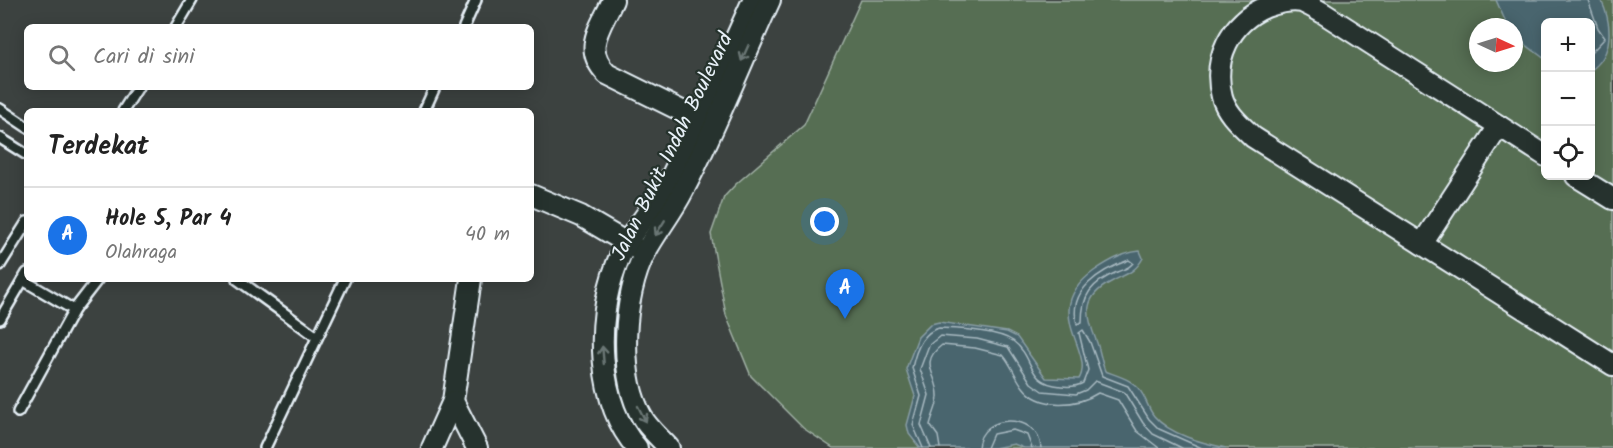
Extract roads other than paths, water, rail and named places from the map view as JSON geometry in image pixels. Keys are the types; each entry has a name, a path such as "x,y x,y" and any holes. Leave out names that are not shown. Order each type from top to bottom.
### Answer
{"street":[{"path":"613,0 596,37 593,54 597,64 607,75 706,123"},
{"path":"637,448 630,440 610,396 602,355 603,320 615,266 628,242 706,123 753,0"},
{"name":"Jalan Bukit Indah Boulevard","path":"669,448 642,418 630,385 627,363 627,321 644,255 683,192 706,123 770,0"},
{"path":"1541,153 1323,13 1301,2 1276,3 1253,12 1235,28 1223,50 1219,74 1223,99 1235,120 1253,137 1613,365"},
{"path":"1422,244 1499,126"},
{"path":"1582,180 1613,199"},
{"path":"534,196 581,216 628,242 644,255"},
{"path":"432,448 453,401 471,282"},
{"path":"453,401 477,448"}],"lane":[{"path":"178,24 192,0"},
{"path":"465,24 476,0"},
{"path":"125,108 136,90"},
{"path":"425,108 434,90"},
{"path":"0,109 24,125"},
{"path":"0,138 24,153"},
{"path":"0,265 24,227"},
{"path":"0,318 24,279"},
{"path":"32,282 74,310"},
{"path":"18,412 74,310 96,282"},
{"path":"241,282 317,337"},
{"path":"265,448 344,282"}],"water":[{"path":"1496,0 1601,0 1608,19 1607,48 1604,56 1595,67 1595,18 1541,18 1541,56 1523,43 1523,18 1504,18"},
{"path":"1140,251 1143,258 1137,267 1102,288 1091,300 1090,322 1105,371 1136,386 1154,416 1161,423 1197,441 1226,448 1024,448 1014,444 994,448 920,448 909,434 907,425 915,396 906,369 918,337 931,324 939,322 1007,332 1017,337 1046,378 1079,379 1082,368 1081,356 1069,315 1070,301 1078,286 1094,271 1122,255"}],"place":[{"name":"Hole 5, Par 4","path":"845,319"}]}
